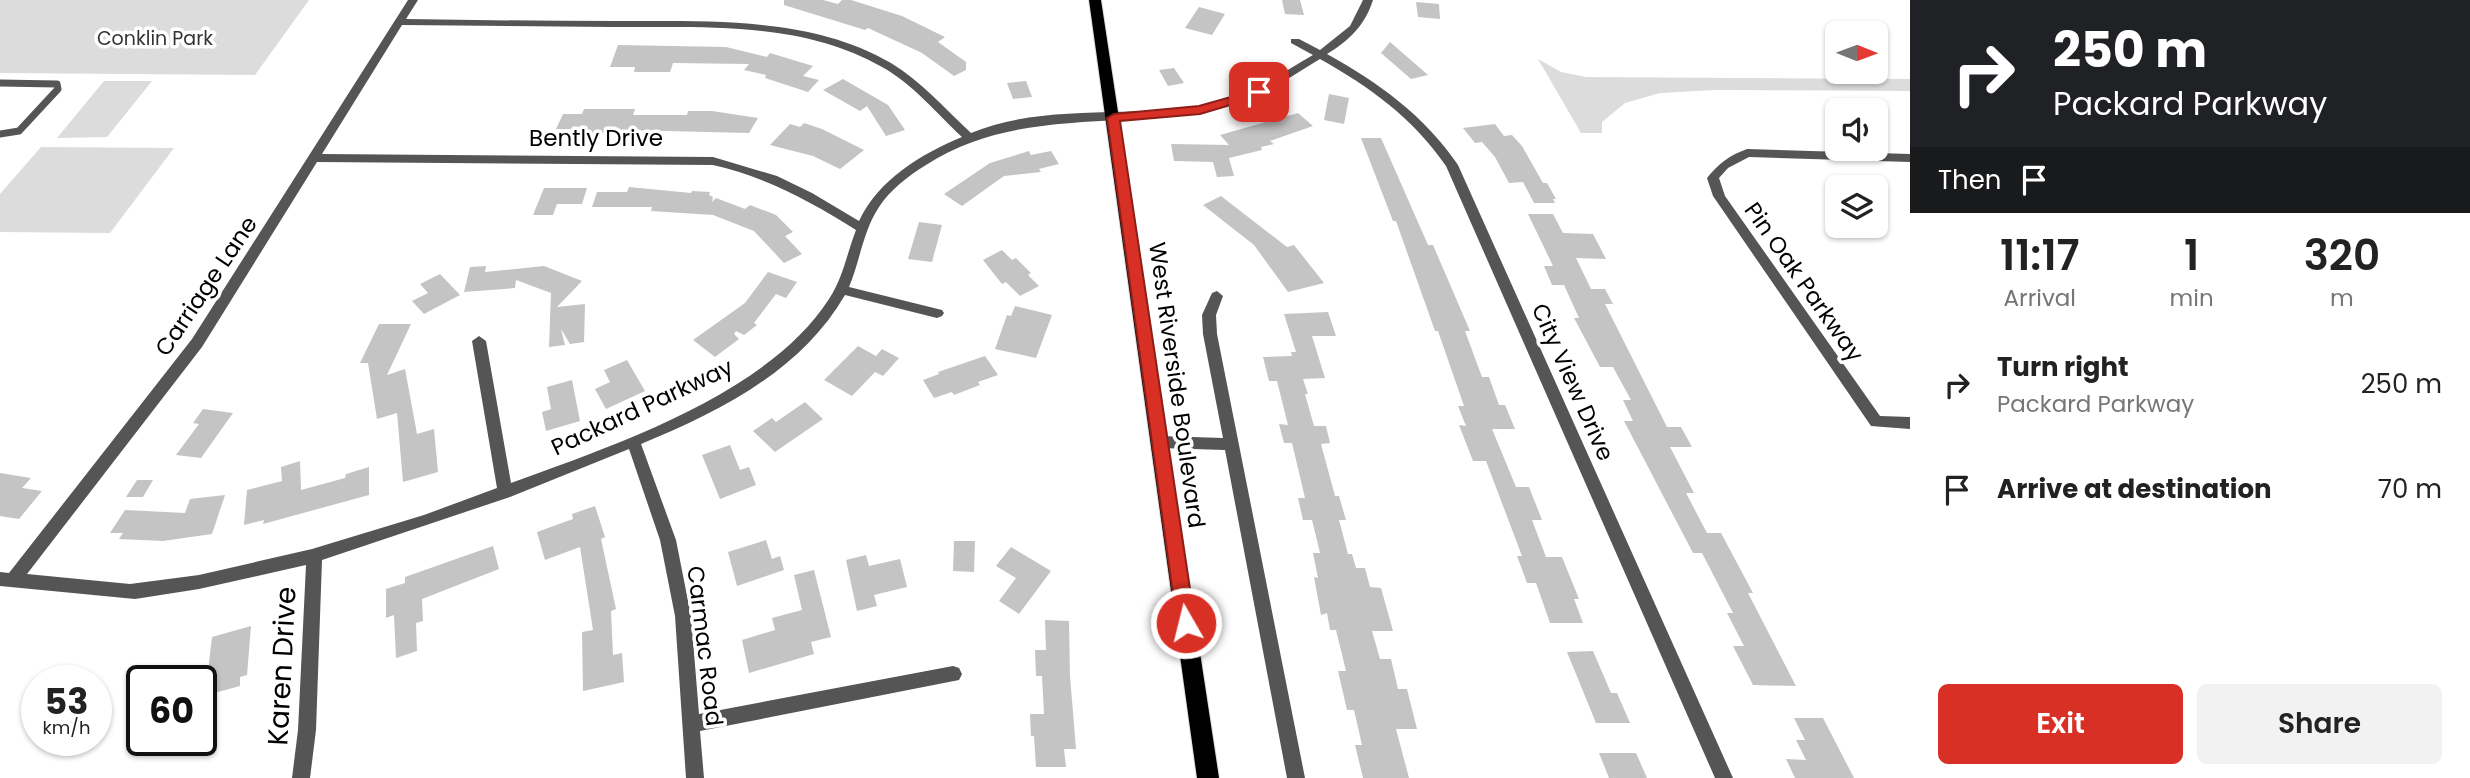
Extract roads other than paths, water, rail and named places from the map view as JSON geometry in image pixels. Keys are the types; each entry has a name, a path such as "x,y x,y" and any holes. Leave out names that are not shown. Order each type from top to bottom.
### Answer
{"main road":[{"name":"West Riverside Boulevard","path":"1095,0 1208,778"}],"street":[{"name":"Carriage Lane","path":"7,579 197,343 413,0"},
{"name":"Packard Parkway","path":"7,579 136,592 258,571 314,556 505,493 633,441 712,404 761,376 800,343 842,290 862,228 875,203 894,184 922,163 969,138 1026,124 1170,114 1231,102 1259,92 1352,32 1363,17 1368,0"},
{"path":"400,22 725,25 798,34 826,41 885,64 969,138"},
{"name":"City View Drive","path":"1295,41 1366,80 1400,105 1440,146 1452,165 1724,778"},
{"name":"Pin Oak Parkway","path":"1910,158 1747,153 1724,165 1713,178 1719,196 1876,422 1910,423"},
{"name":"Bently Drive","path":"315,158 713,162 765,173 812,196 862,228"},
{"path":"842,290 937,313"},
{"path":"1217,296 1209,315 1210,334 1296,778"},
{"path":"479,341 505,493"},
{"name":"Carmac Road","path":"633,441 668,540 683,617 695,778"},
{"path":"1160,442 1232,444"},
{"name":"Karen Drive","path":"301,778 307,730 314,556"},
{"path":"693,724 953,674"}],"lane":[{"path":"0,83 57,84 58,89 19,131 0,134"}],"park label":[{"name":"Conklin Park","path":"155,38"}]}
